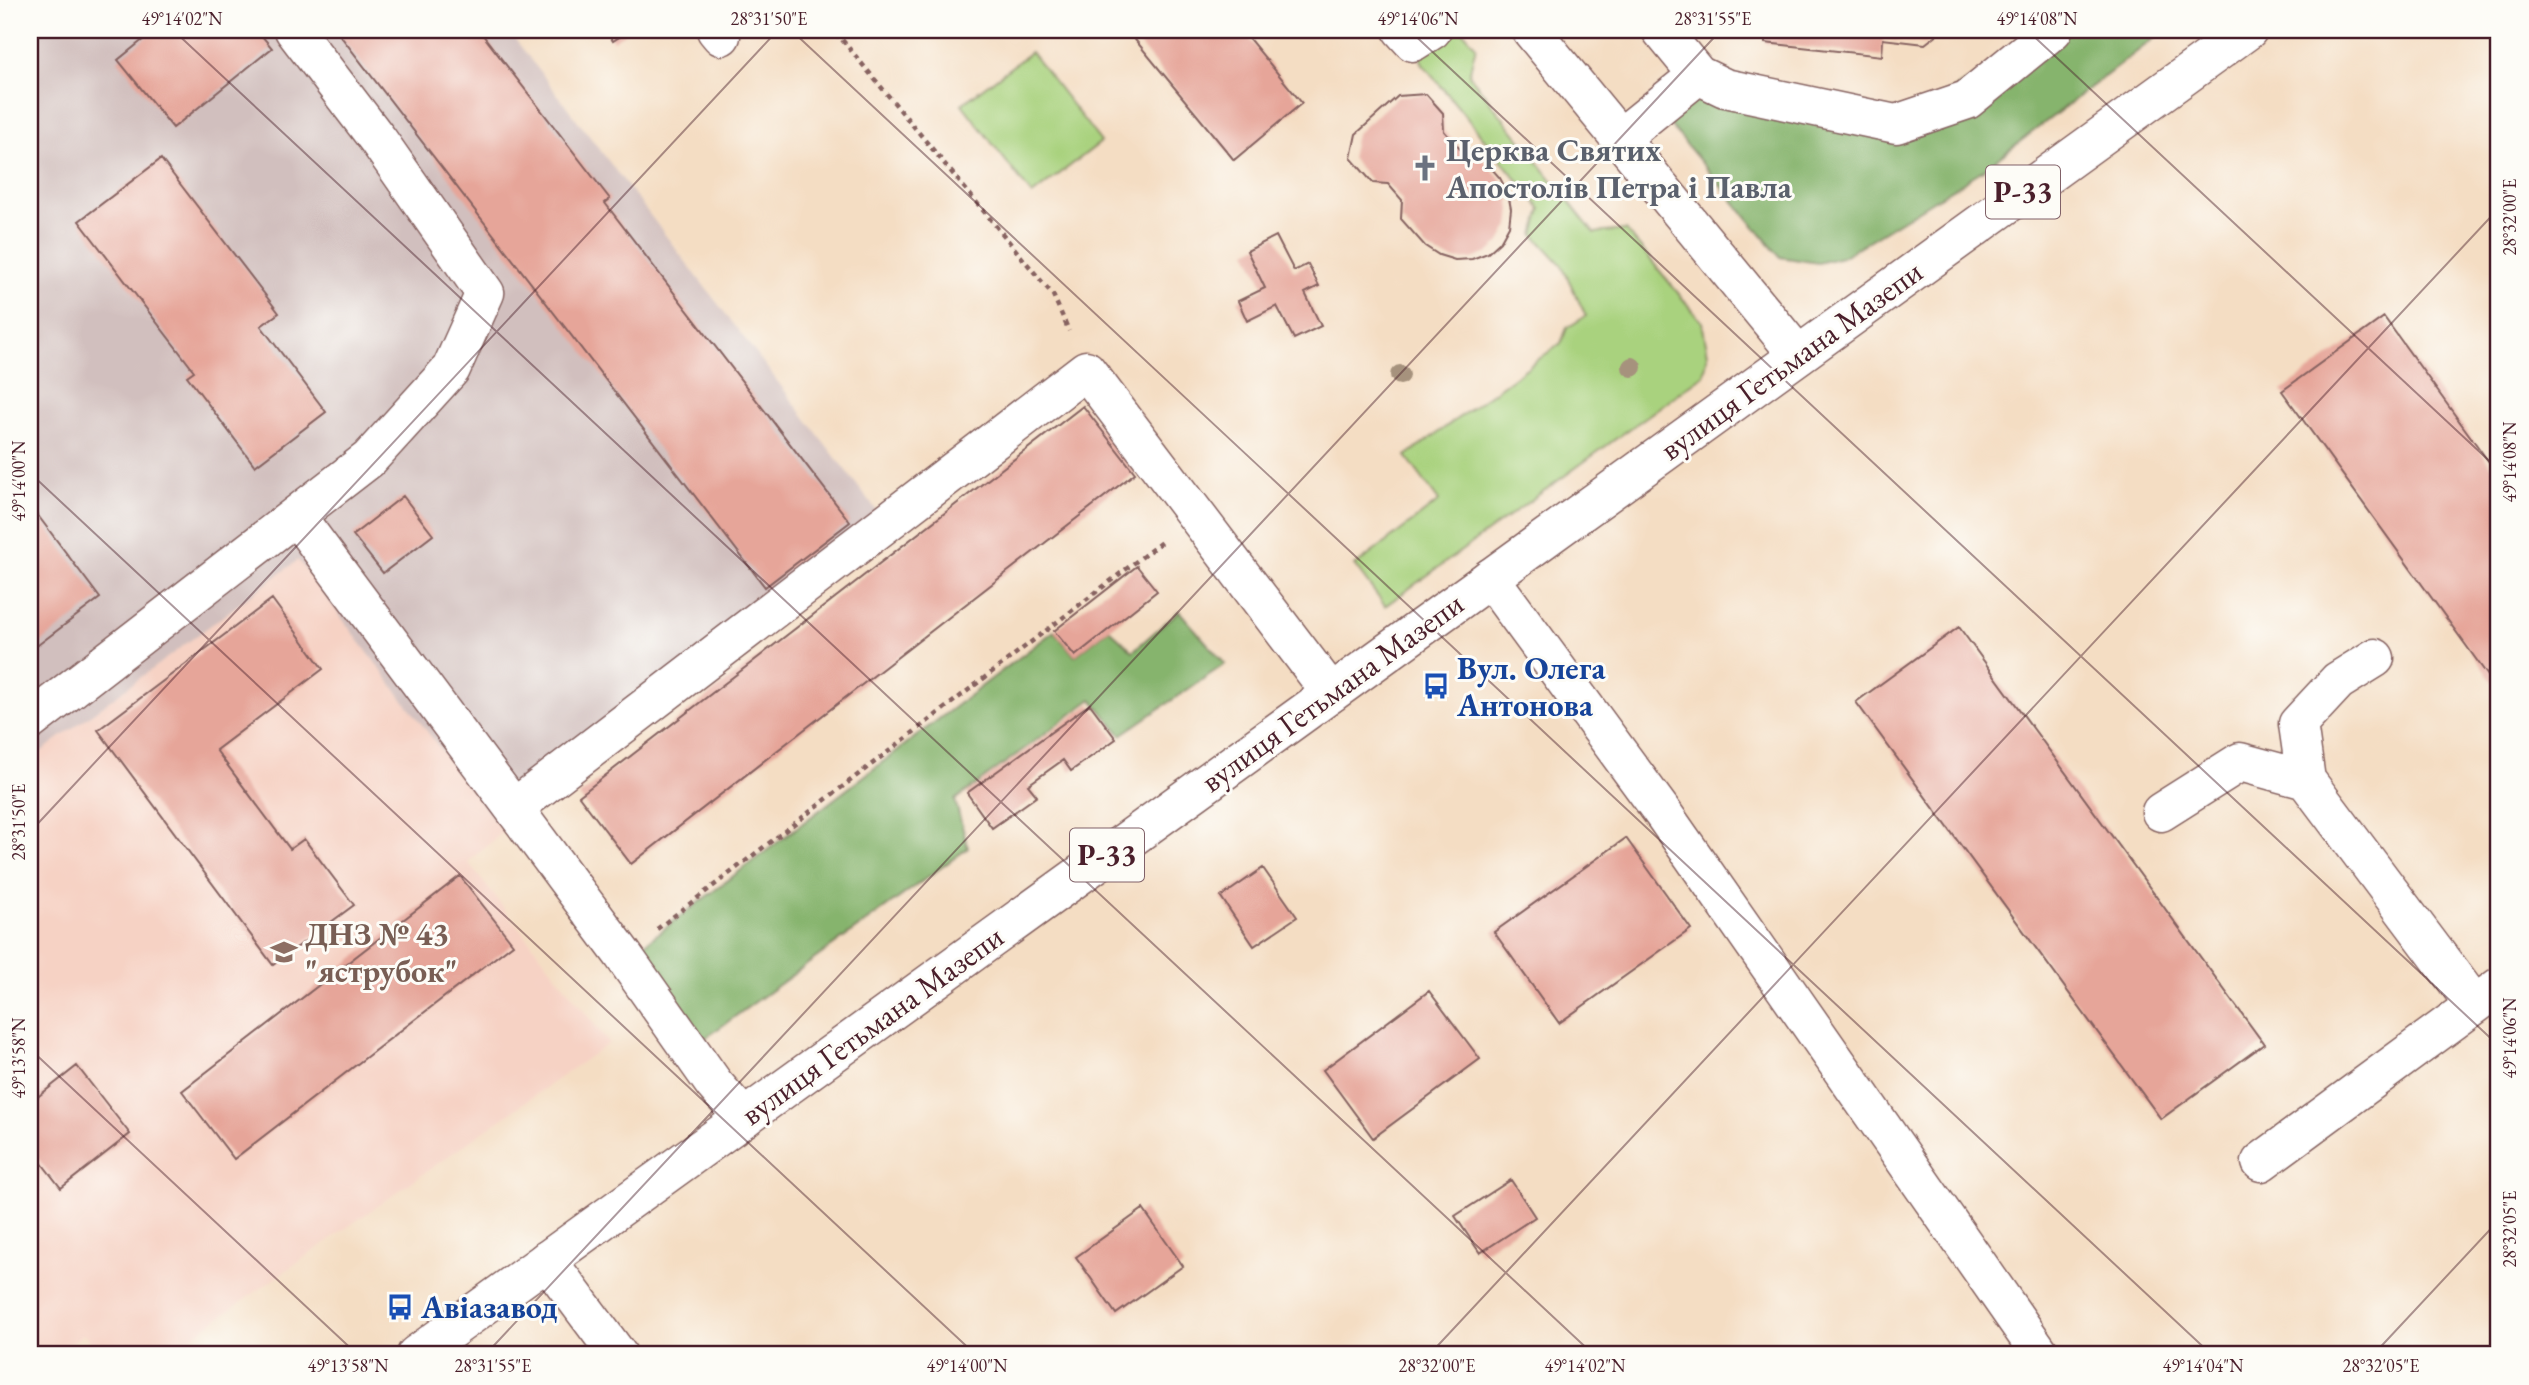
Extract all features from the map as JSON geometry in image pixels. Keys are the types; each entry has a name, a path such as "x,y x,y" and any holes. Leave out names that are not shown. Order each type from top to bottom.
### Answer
{"main road":[{"path":"30,721 369,459 451,369 485,293 378,140 295,30"},
{"path":"1402,30 1413,42 1432,30"},
{"path":"1531,30 1798,355"},
{"path":"1661,30 1698,75 1725,88 1896,124 1967,100 2053,30"},
{"name":"вулиця Гетьмана Мазепи","path":"416,1355 2248,30"},
{"path":"1620,138 1698,75"},
{"path":"514,808 1086,370 1331,693"},
{"path":"296,516 624,955 714,1084 744,1118"},
{"path":"1490,578 1661,812 2041,1355"},
{"path":"2261,1162 2487,996 2306,780 2298,724 2339,681 2375,658"},
{"path":"2161,812 2240,762 2306,780"},
{"path":"547,1260 618,1355"}],"path":[{"path":"718,33 839,33 1053,295 1086,370"},
{"path":"624,955 1196,515"}],"shaded area":[{"path":"30,30 508,30 886,523 494,820 298,560 30,760"},
{"name":"ДНЗ № 43 \"яструбок\"","path":"298,560 503,832 468,862 609,1043 166,1355 101,1355 84,1334 54,1355 30,1355 30,760"}],"green space":[{"path":"1432,30 1462,30 1476,46 1469,75 1594,233 1626,230 1702,322 1708,354 1704,375 1385,606 1355,566 1439,501 1406,456 1561,343 1567,328 1586,316 1561,264 1534,235 1541,209 1423,64 1413,42"},
{"path":"2053,30 2165,30 1983,170 1842,257 1818,263 1780,257 1666,120 1701,91 1896,124"},
{"path":"1031,52 1101,142 1032,195 962,104"},
{"path":"1179,611 1225,664 1121,735 1092,699 955,800 968,848 704,1039 630,955 1054,631 1075,656 1109,629 1133,651"}],"building":[{"path":"155,30 257,30 272,48 173,128 118,60"},
{"path":"336,30 466,30 470,35 479,30 610,199 605,203 850,522 765,587"},
{"path":"606,30 630,30 613,41"},
{"path":"1127,30 1242,30 1302,103 1234,160"},
{"path":"1765,30 1943,30 1925,44 1883,39 1882,56 1765,43"},
{"name":"Церква Святих Апостолів Петра і Павла","path":"1426,94 1443,113 1444,131 1460,149 1476,151 1500,178 1508,193 1511,209 1509,226 1500,242 1488,253 1472,259 1455,260 1439,255 1425,246 1401,219 1402,200 1388,184 1373,183 1351,158 1356,134 1398,96"},
{"path":"161,159 279,313 261,326 326,412 255,466 187,376 194,371 79,221"},
{"path":"1276,236 1294,271 1308,264 1319,286 1305,293 1321,326 1294,339 1277,306 1247,321 1238,301 1265,288 1247,251"},
{"path":"2384,317 2499,476 2499,691 2282,391"},
{"path":"1083,406 1135,473 631,864 579,796"},
{"path":"403,496 433,535 383,573 353,535"},
{"path":"30,505 100,598 30,651"},
{"path":"1137,566 1157,591 1075,656 1054,631"},
{"path":"272,599 323,669 216,750 290,849 304,839 354,905 273,965 98,730"},
{"path":"1959,627 2264,1044 2161,1119 1856,702"},
{"path":"1090,704 1116,739 1071,771 1063,760 1028,785 1037,796 992,828 967,793"},
{"path":"1626,838 1691,929 1559,1023 1494,932"},
{"path":"1263,868 1297,917 1254,946 1221,897"},
{"path":"460,876 513,944 234,1159 182,1091"},
{"path":"1429,991 1480,1059 1373,1138 1323,1070"},
{"path":"77,1066 130,1134 61,1188 30,1148 30,1103"},
{"path":"1511,1180 1535,1217 1480,1253 1455,1216"},
{"path":"1143,1209 1183,1266 1116,1314 1076,1257"}],"place":[{"name":"Церква Святих Апостолів Петра і Павла","path":"1425,168"},
{"name":"Вул. Олега Антонова","path":"1436,686"},
{"name":"ДНЗ № 43 \"яструбок\"","path":"284,952"},
{"name":"Авіазавод","path":"400,1307"}]}
